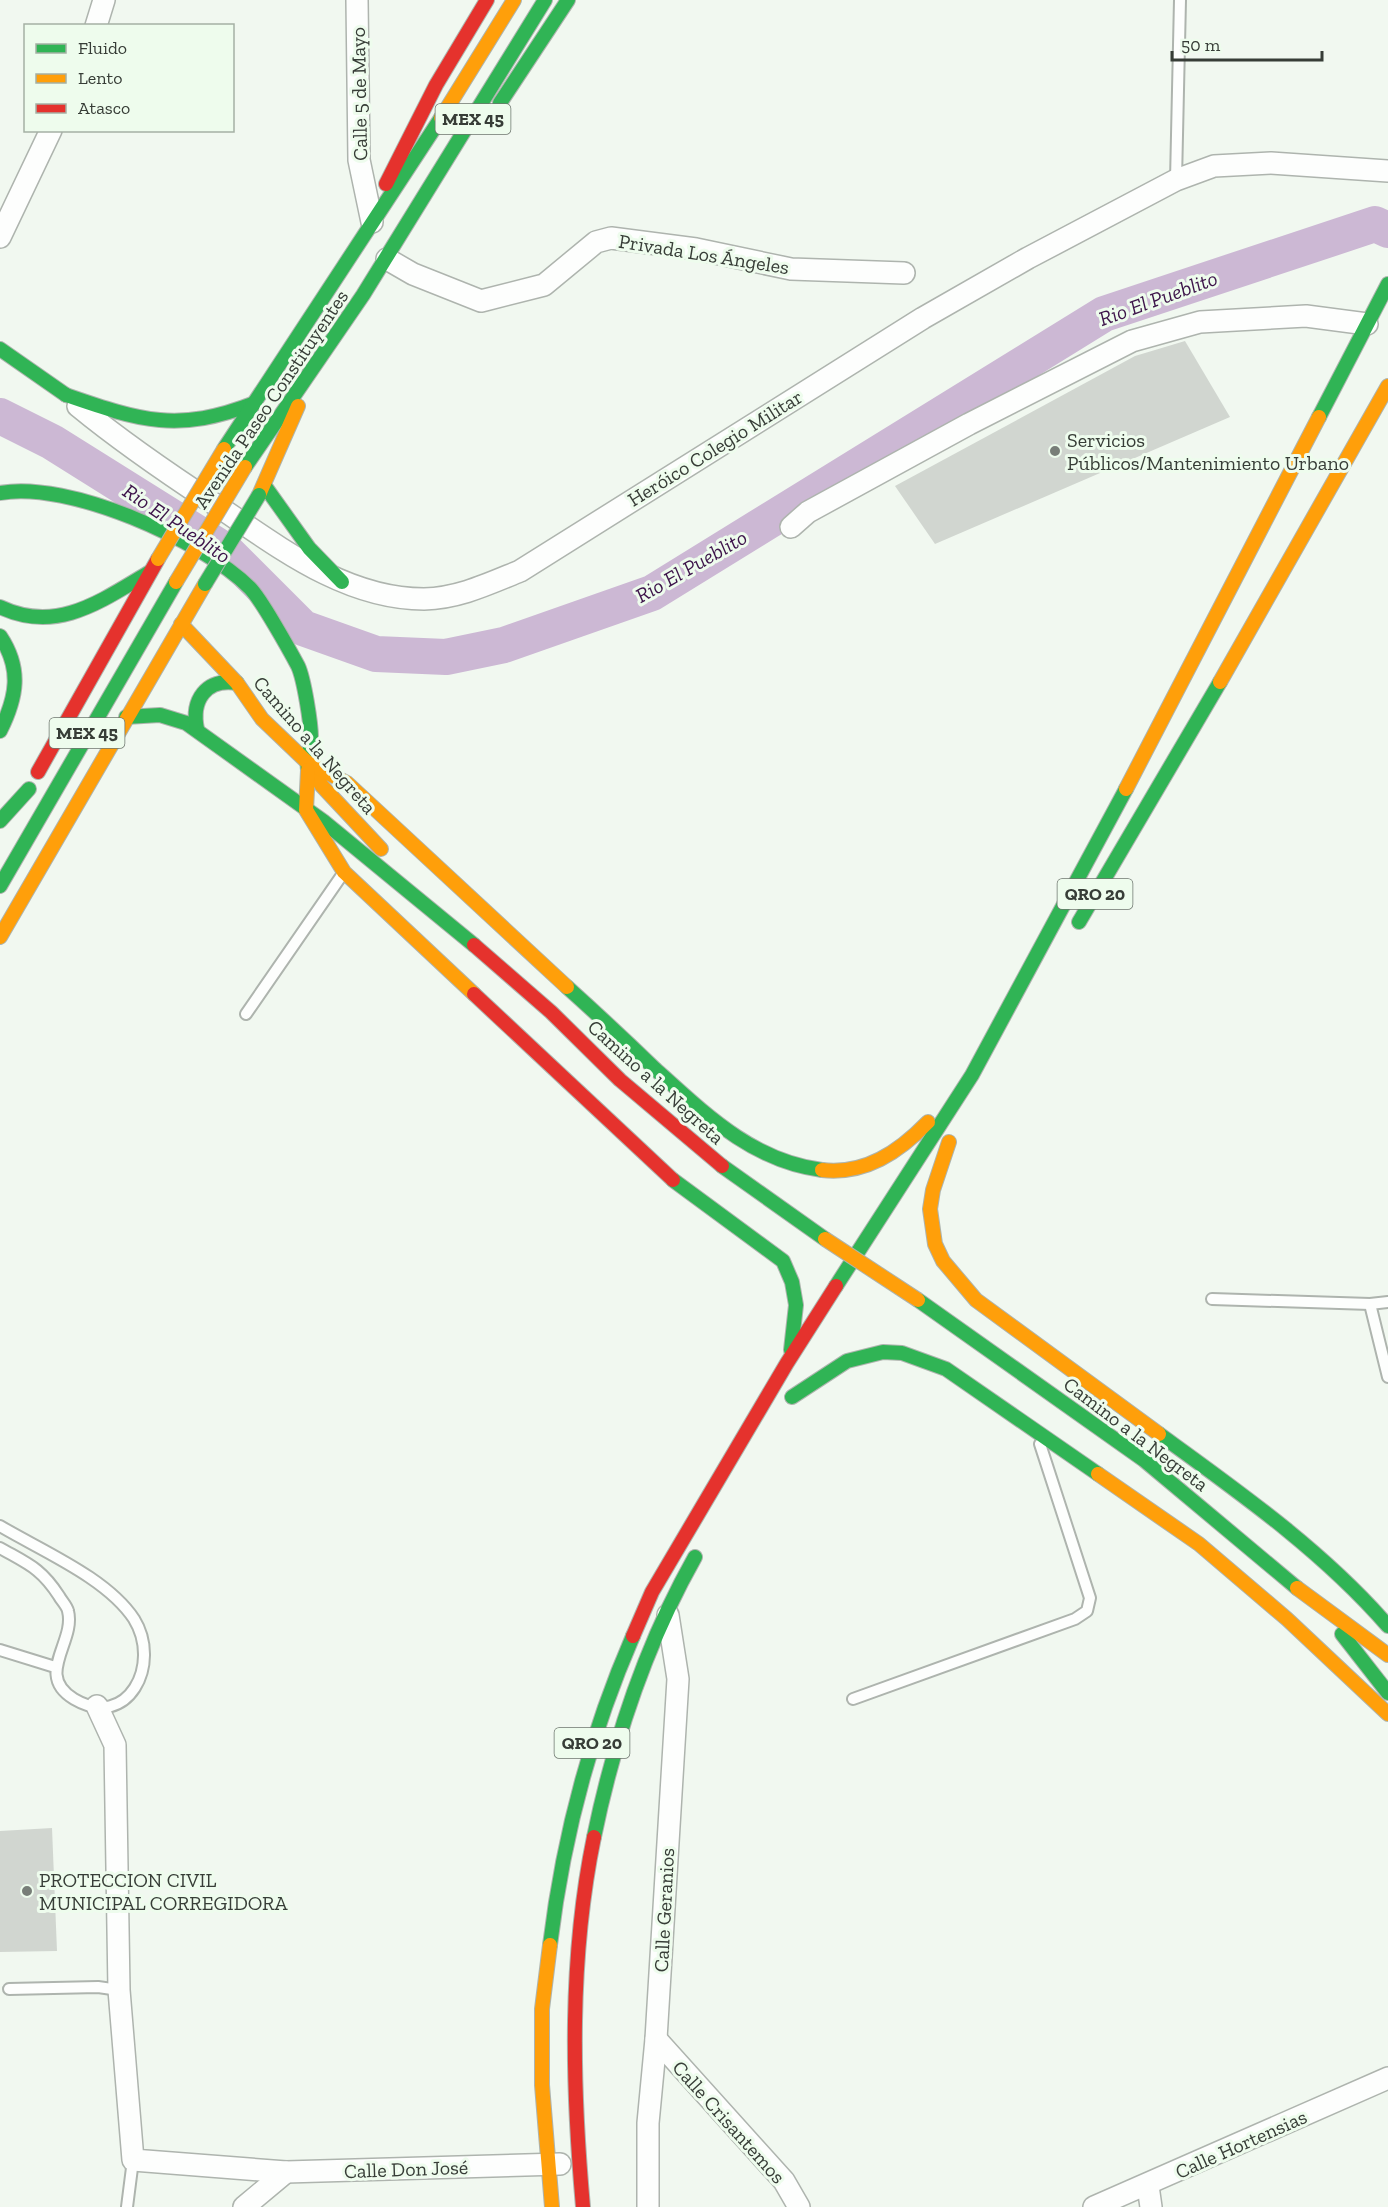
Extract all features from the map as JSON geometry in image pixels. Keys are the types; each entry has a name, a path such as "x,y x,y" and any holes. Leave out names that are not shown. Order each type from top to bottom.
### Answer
{"main road":[{"path":"372,222 386,182 420,116 487,0"},
{"name":"Avenida Paseo Constituyentes","path":"0,840 155,565 224,450 418,155 514,0"},
{"name":"Avenida Paseo Constituyentes","path":"0,886 176,582 246,467 310,379 402,238 545,0"},
{"path":"493,114 568,0"},
{"path":"402,238 419,222 469,152"},
{"path":"1148,749 1388,284"},
{"path":"0,349 66,395 136,419 175,425 222,416 255,403"},
{"path":"0,938 126,717 262,490 310,379"},
{"name":"QRO 20","path":"1069,938 1232,662 1388,386"},
{"name":"QRO 20","path":"552,2207 542,2085 542,2009 566,1844 586,1762 612,1684 652,1592 787,1364 972,1075 1148,749 1297,489"},
{"path":"0,493 16,490 58,495 133,518 193,545 251,589 293,655 304,693 311,737 307,762 309,776 306,810 344,872 670,1178 783,1261 790,1274 796,1311 795,1329 787,1364"},
{"path":"0,500 16,490"},
{"path":"262,490 309,548 342,582"},
{"path":"1232,662 1336,507"},
{"path":"0,607 26,617 57,617 92,606 155,565"},
{"name":"Camino a la Negreta","path":"181,624 237,683 262,719 307,762 322,786 471,942"},
{"path":"0,636 11,656 17,681 16,696 1,728"},
{"path":"196,729 193,710 201,693 220,681 237,683"},
{"path":"293,706 304,693"},
{"path":"262,719 280,713"},
{"name":"Camino a la Negreta","path":"126,717 149,715 172,717 196,729 323,821 471,942 551,1012 620,1080 709,1157 825,1239 918,1300 1144,1460 1324,1610 1388,1654"},
{"path":"307,762 346,783 699,1108 757,1151 818,1170 850,1170 873,1166 920,1131 954,1090 972,1075"},
{"path":"0,820 29,789"},
{"path":"918,1193 952,1137 932,1195 930,1224 939,1258 952,1276 976,1300 1259,1507 1363,1597 1388,1626"},
{"path":"861,1285 880,1254"},
{"path":"810,1366 789,1402 831,1369 858,1356 906,1353 921,1356 946,1369 1199,1544 1287,1619 1388,1714"},
{"name":"QRO 20","path":"583,2207 578,2163 576,2009 583,1922 597,1822 619,1732 668,1614 702,1546"},
{"name":"Camino a la Negreta","path":"1324,1610 1388,1693"}],"street":[{"path":"97,24 104,0"},
{"name":"Calle 5 de Mayo","path":"357,0 358,160 372,222"},
{"path":"0,237 50,132"},
{"name":"Heróico Colegio Militar","path":"66,395 130,448 297,559 342,582 368,591 423,599 463,594 520,571 923,318 1028,258 1176,180 1214,166 1272,163 1388,171"},
{"name":"Privada Los Ángeles","path":"387,259 413,274 481,301 543,285 596,242 610,238 696,249 791,269 904,273"},
{"path":"790,527 808,512 969,424 1132,341 1200,322 1306,316 1367,324"},
{"name":"Calle Geranios","path":"648,2207 648,2123 656,2039 678,1679 668,1614"},
{"path":"97,1706 115,1745 119,1990 134,2160"},
{"name":"Calle Crisantemos","path":"656,2039 784,2181 799,2207"},
{"name":"Calle Hortensias","path":"1094,2207 1148,2186 1388,2078"},
{"name":"Calle Don José","path":"134,2160 286,2172 578,2163"},
{"path":"245,2207 286,2172"},
{"path":"1148,2186 1151,2207"}],"lane":[{"path":"1176,180 1180,0"},
{"path":"246,1014 344,872"},
{"path":"1212,1299 1370,1304 1388,1302"},
{"path":"1370,1304 1388,1377"},
{"path":"853,1699 1075,1619 1087,1611 1090,1598 1036,1433"},
{"path":"0,1526 106,1589 134,1620 145,1652 142,1676 129,1697 120,1703 97,1706 73,1698 66,1692 59,1682 55,1666 65,1642 69,1612 46,1575 0,1548"},
{"path":"0,1650 55,1666"},
{"path":"9,1989 98,1987 119,1990"},
{"path":"127,2207 134,2160"}],"building":[{"name":"Servicios Públicos/Mantenimiento Urbano","path":"1185,341 1230,417 935,544 895,486 1135,356"},
{"name":"PROTECCION CIVIL MUNICIPAL CORREGIDORA","path":"52,1828 57,1951 0,1952 0,1831"}],"waterway":[{"name":"Rio El Pueblito","path":"0,416 52,442 226,551 303,628 376,654 446,657 504,645 652,593 1104,314 1375,224 1388,230"}],"traffic: fast":[{"path":"245,467 363,295 545,0"},
{"path":"500,103 568,0"},
{"path":"224,449 441,118"},
{"path":"1319,417 1388,284"},
{"path":"0,349 66,395"},
{"path":"66,395 138,417 181,421 204,418 255,403"},
{"path":"264,485 309,548 342,582"},
{"path":"0,493 28,491 61,496 132,518 168,533 200,551 250,588 275,626 300,672 311,731 308,770"},
{"path":"205,584 259,495"},
{"path":"0,607 21,614 41,617 78,611 114,594 150,572"},
{"path":"0,886 176,582"},
{"path":"0,636 12,660 15,683 6,719 0,731"},
{"path":"1079,922 1220,682"},
{"path":"197,729 196,709 203,693 217,684 237,683"},
{"path":"126,717 160,715 186,723 323,821 474,945"},
{"path":"0,821 29,789"},
{"path":"836,1286 972,1075 1126,789"},
{"path":"567,987 674,1086 731,1133 773,1157 822,1170"},
{"path":"722,1166 825,1239"},
{"path":"673,1180 783,1261 792,1282 796,1305 791,1350"},
{"path":"918,1300 1144,1460 1297,1588"},
{"path":"792,1397 847,1361 883,1352 902,1353 946,1369 1098,1474"},
{"path":"1159,1434 1249,1500 1308,1548 1363,1599 1388,1626"},
{"path":"594,1837 611,1765 634,1693 661,1624 695,1557"},
{"path":"1342,1634 1388,1693"},
{"path":"550,1945 562,1866 580,1788 604,1711 633,1636"}],"traffic: slow":[{"path":"441,118 514,0"},
{"path":"1220,682 1388,386"},
{"path":"259,495 298,406"},
{"path":"1126,789 1319,417"},
{"path":"158,559 224,449"},
{"path":"176,582 245,467"},
{"path":"0,937 205,584"},
{"path":"181,624 237,683 262,719 307,762 322,786 381,849"},
{"path":"307,762 347,783 567,987"},
{"path":"308,770 306,810 344,872 474,994"},
{"path":"822,1170 838,1171 867,1165 893,1152 928,1122"},
{"path":"949,1142 933,1190 930,1209 935,1244 943,1261 976,1300 1159,1434"},
{"path":"825,1239 918,1300"},
{"path":"1098,1474 1199,1544 1287,1619 1388,1714"},
{"path":"1297,1588 1388,1655"},
{"path":"550,1945 542,2009 542,2085 552,2207"}],"traffic: jam":[{"path":"386,184 436,85 487,0"},
{"path":"38,772 158,559"},
{"path":"474,945 551,1012 620,1080 722,1166"},
{"path":"474,994 673,1180"},
{"path":"633,1636 652,1592 787,1363 836,1286"},
{"path":"583,2207 579,2161 575,2021 580,1929 594,1837"}],"place":[{"name":"Servicios Públicos/Mantenimiento Urbano","path":"1055,451"},
{"name":"PROTECCION CIVIL MUNICIPAL CORREGIDORA","path":"27,1891"}]}
